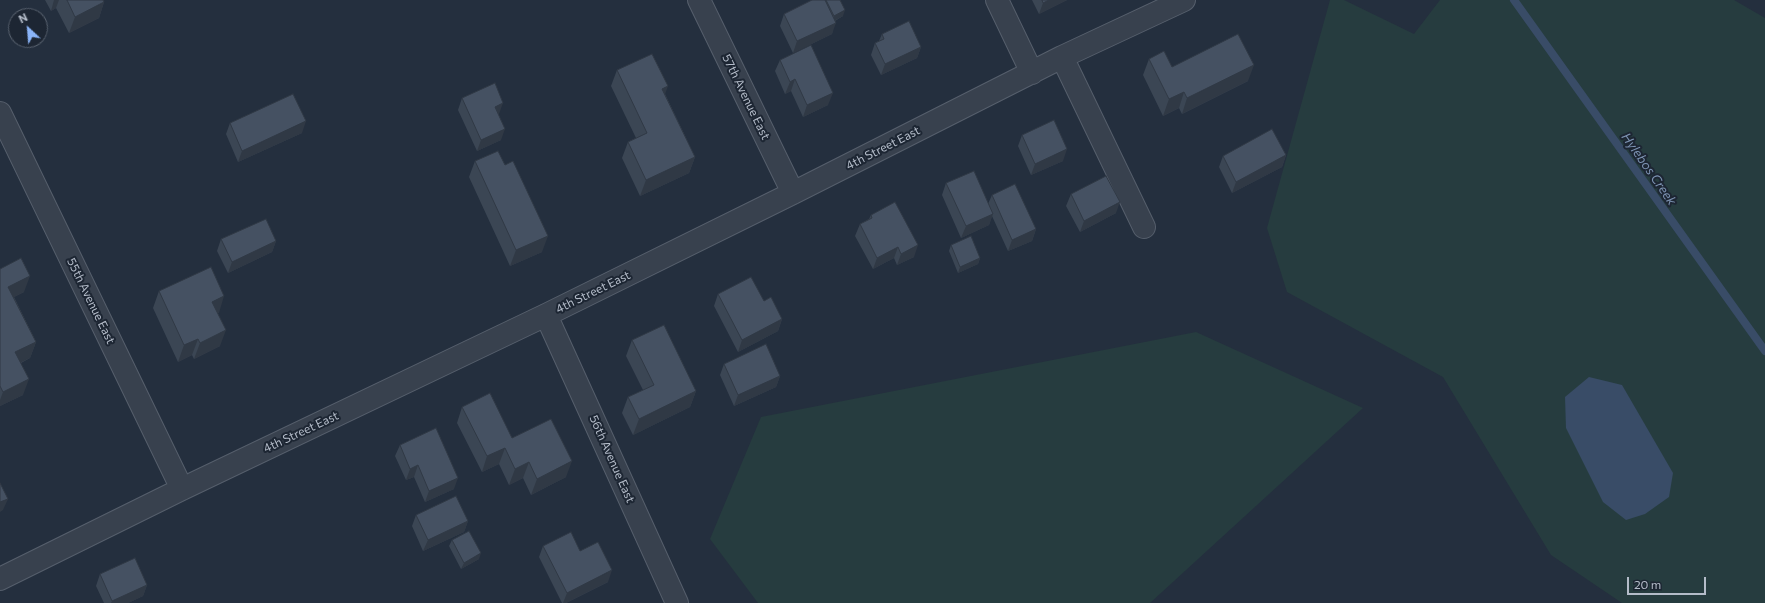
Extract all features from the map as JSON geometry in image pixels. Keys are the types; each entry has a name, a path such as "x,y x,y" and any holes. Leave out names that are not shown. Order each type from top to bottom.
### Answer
{"street":[{"name":"57th Avenue East","path":"699,0 793,193"},
{"path":"997,0 1032,73"},
{"name":"4th Street East","path":"0,579 182,488 546,315 793,193 1062,57 1184,0"},
{"path":"1062,57 1144,227"},
{"name":"55th Avenue East","path":"0,113 182,488"},
{"name":"56th Avenue East","path":"546,315 677,603"}],"green space":[{"path":"1330,0 1344,0 1414,34 1440,0 1734,0 1765,18 1765,603 1622,603 1551,555 1443,377 1287,292 1267,228"},
{"path":"1196,332 1363,408 1150,603 758,603 710,539 761,417"}],"water":[{"path":"1589,377 1622,385 1673,473 1669,497 1645,514 1626,520 1603,502 1566,428 1565,397"}],"building":[{"path":"67,0 103,0 104,2 75,17"},
{"path":"812,0 825,0 836,23 797,41 784,14"},
{"path":"826,0 840,0 845,10 834,16"},
{"path":"1042,0 1049,0 1043,3"},
{"path":"909,21 921,47 885,64 875,43 884,39 882,34"},
{"path":"1238,34 1254,65 1187,98 1184,92 1169,99 1149,59 1164,51 1172,67"},
{"path":"811,45 833,93 807,105 795,79 790,82 780,60"},
{"path":"652,54 668,86 662,89 695,157 646,180 628,142 647,133 617,70"},
{"path":"495,83 503,103 495,107 505,129 481,140 462,98"},
{"path":"293,94 306,121 242,151 230,123"},
{"path":"1054,120 1067,149 1035,164 1022,135"},
{"path":"1272,129 1286,155 1236,182 1223,156"},
{"path":"498,151 505,165 513,161 548,236 516,250 475,161"},
{"path":"974,171 993,214 966,226 946,183"},
{"path":"1106,176 1120,202 1084,221 1071,194"},
{"path":"1015,184 1036,229 1012,240 992,195"},
{"path":"895,202 918,245 901,254 898,247 877,258 860,224 872,218 871,215"},
{"path":"266,219 276,241 232,262 221,239"},
{"path":"971,236 980,258 960,267 951,245"},
{"path":"21,258 30,276 8,287 36,342 15,352 29,379 3,392 0,386 0,269"},
{"path":"211,267 224,296 212,302 226,330 200,343 198,339 184,345 159,291"},
{"path":"751,277 764,301 771,297 782,319 742,340 718,294"},
{"path":"664,325 696,391 639,419 628,397 654,385 632,340"},
{"path":"766,344 780,376 738,395 724,364"},
{"path":"490,393 512,438 551,419 572,461 537,479 529,462 515,469 505,448 487,456 462,407"},
{"path":"436,428 458,478 429,491 418,465 410,469 400,445"},
{"path":"0,483 8,499 0,502"},
{"path":"456,496 468,521 428,540 416,515"},
{"path":"469,531 481,553 464,563 452,540"},
{"path":"571,532 580,551 598,542 612,570 567,593 543,546"},
{"path":"135,558 147,585 112,601 100,574"}],"waterway":[{"name":"Hylebos Creek","path":"1514,0 1765,351"}]}
